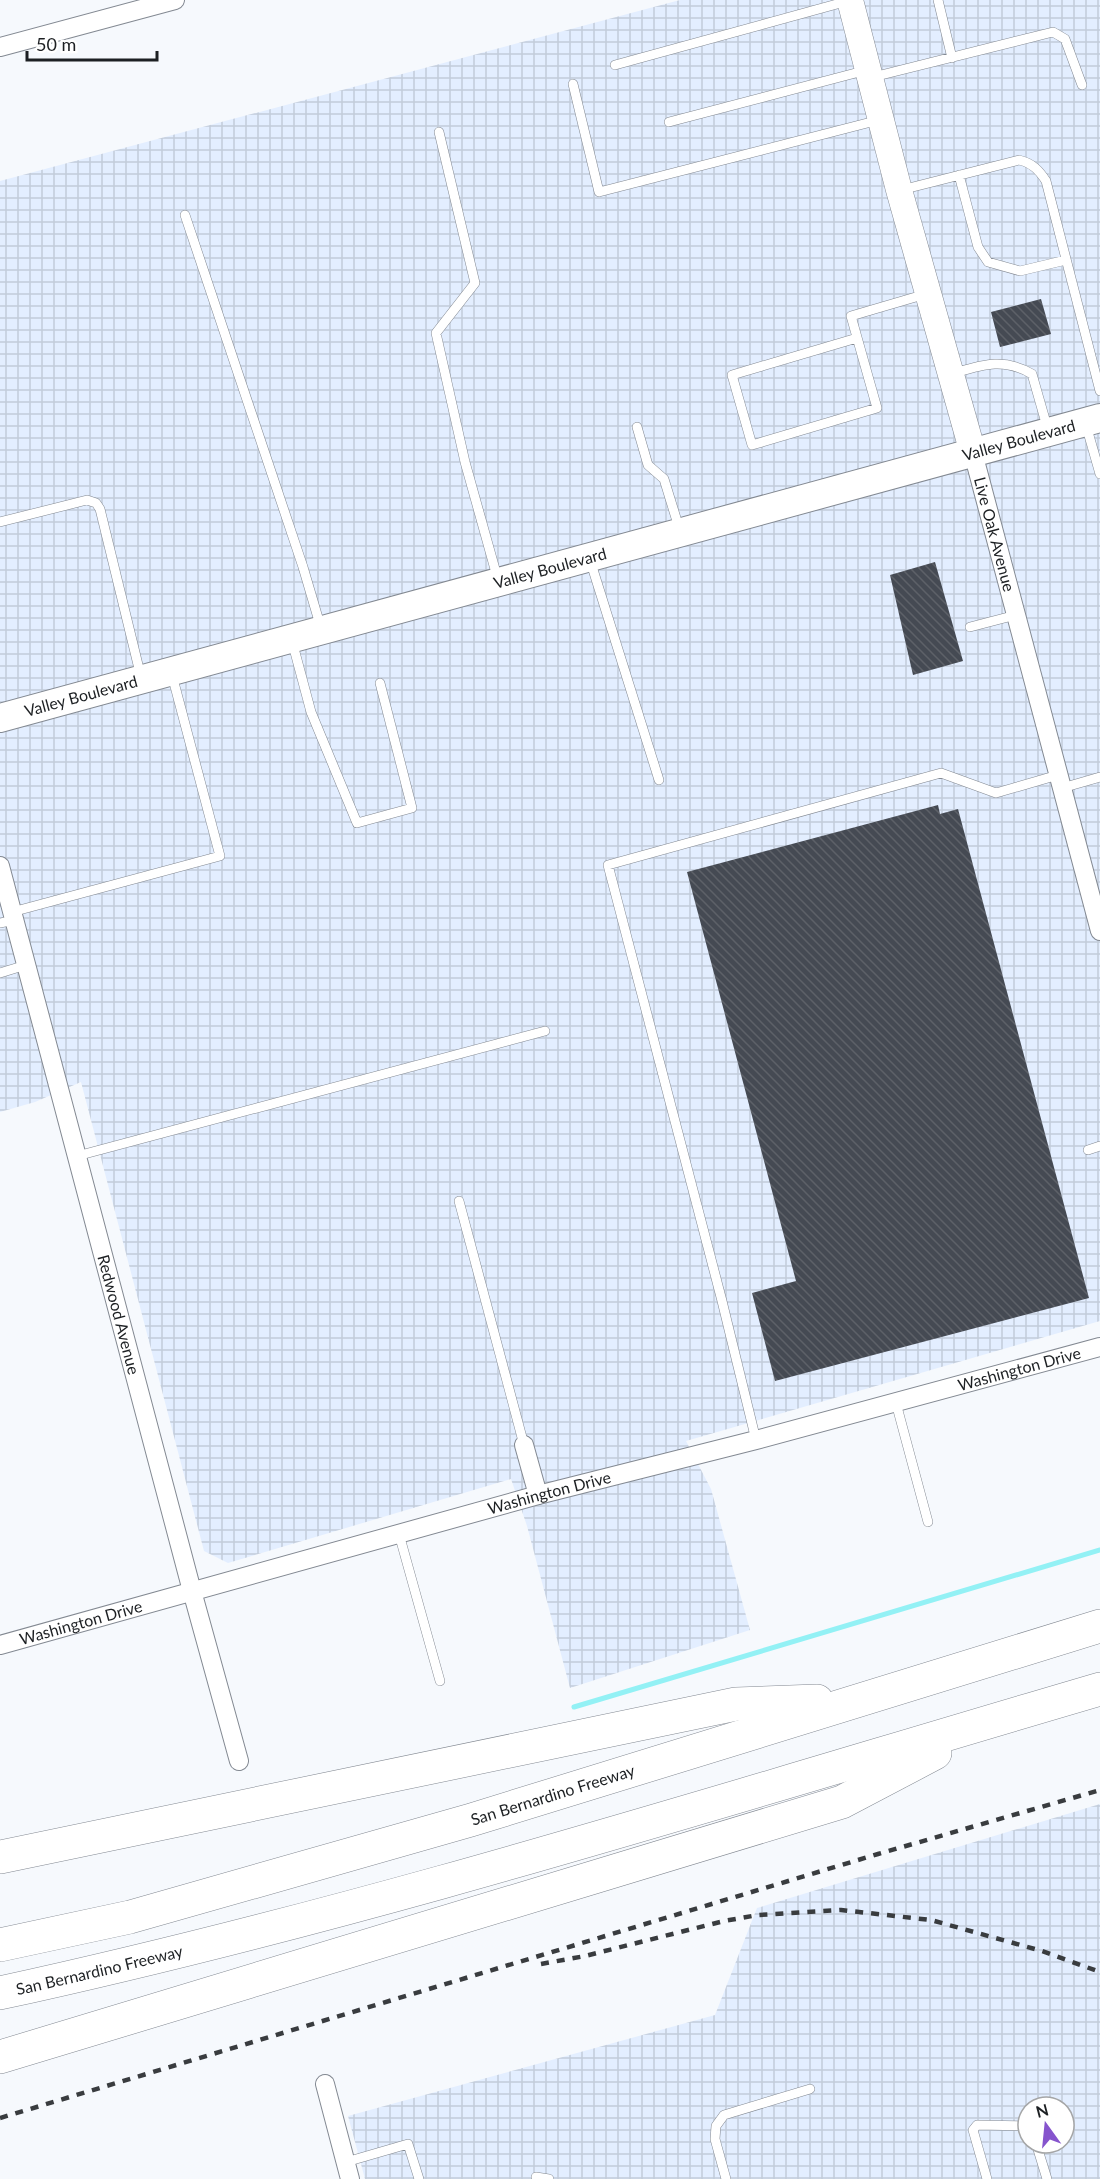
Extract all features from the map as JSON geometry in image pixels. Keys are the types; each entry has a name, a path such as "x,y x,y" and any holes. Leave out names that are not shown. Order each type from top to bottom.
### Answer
{"highway":[{"name":"San Bernardino Freeway","path":"0,1945 130,1917 403,1839 1100,1626"},
{"name":"San Bernardino Freeway","path":"0,1993 136,1963 469,1875 1100,1689"},
{"path":"0,1857 736,1704 860,1700"},
{"path":"0,2057 842,1802 997,1719"}],"main road":[{"name":"Valley Boulevard","path":"0,718 1093,420"}],"street":[{"path":"0,47 175,0"},
{"name":"Live Oak Avenue","path":"850,0 899,190 973,453 1100,931"},
{"name":"Redwood Avenue","path":"0,866 9,918 26,965 239,1761"},
{"name":"Washington Drive","path":"0,1645 538,1496 896,1403 1100,1347"},
{"path":"524,1444 538,1496"},
{"path":"325,2084 348,2170"}],"lane":[{"path":"615,65 850,0"},
{"path":"938,0 952,58"},
{"path":"669,122 870,74 952,58 1053,32 1065,39 1082,85"},
{"path":"573,84 599,192 882,120"},
{"path":"439,132 475,283 436,333 465,462 498,582"},
{"path":"899,190 1019,160 1029,162 1040,171 1046,181 1100,391"},
{"path":"959,175 978,248 988,262 1020,271 1066,260"},
{"path":"185,215 303,567 321,631"},
{"path":"857,338 732,375 752,445 877,408 851,316 928,294"},
{"path":"951,374 982,364 1004,363 1022,368 1032,374 1048,432"},
{"path":"1093,420 1100,474"},
{"path":"637,427 648,465 664,479 680,533"},
{"path":"0,522 87,500 96,503 100,509 141,680"},
{"path":"590,558 659,780"},
{"path":"970,627 1016,615"},
{"path":"292,639 311,712 357,823 412,808 380,683"},
{"path":"9,918 220,856 171,672"},
{"path":"756,1440 608,865 941,773 996,793 1060,781 1100,777"},
{"path":"0,973 26,965"},
{"path":"76,1156 545,1031"},
{"path":"1088,1150 1100,1146"},
{"path":"459,1201 524,1444"},
{"path":"896,1403 928,1522"},
{"path":"399,1534 440,1682"},
{"path":"726,2179 715,2139 716,2126 724,2115 810,2089"},
{"path":"987,2179 973,2130 977,2125 1016,2126"},
{"path":"348,2170 408,2144 418,2179"},
{"path":"1040,2155 1047,2179"},
{"path":"536,2177 549,2179"}],"shaded area":[{"path":"680,0 1100,0 1100,1321 686,1441 711,1489 750,1630 570,1688 527,1526 511,1479 228,1563 204,1551 81,1082 35,1102 0,1112 0,181"},
{"path":"1100,1804 1100,2179 365,2179 348,2116 715,2015 757,1908"}],"building":[{"path":"1041,299 1051,334 1000,347 991,312"},
{"path":"935,562 963,661 913,675 890,575"},
{"path":"938,805 940,814 958,809 1089,1298 775,1381 752,1293 796,1281 687,872"}],"waterway":[{"path":"574,1707 1100,1550"}],"railway":[{"path":"0,2118 878,1854 1100,1790"},
{"path":"541,1964 585,1956 724,1921 758,1915 841,1910 931,1920 1042,1951 1100,1972"}]}
